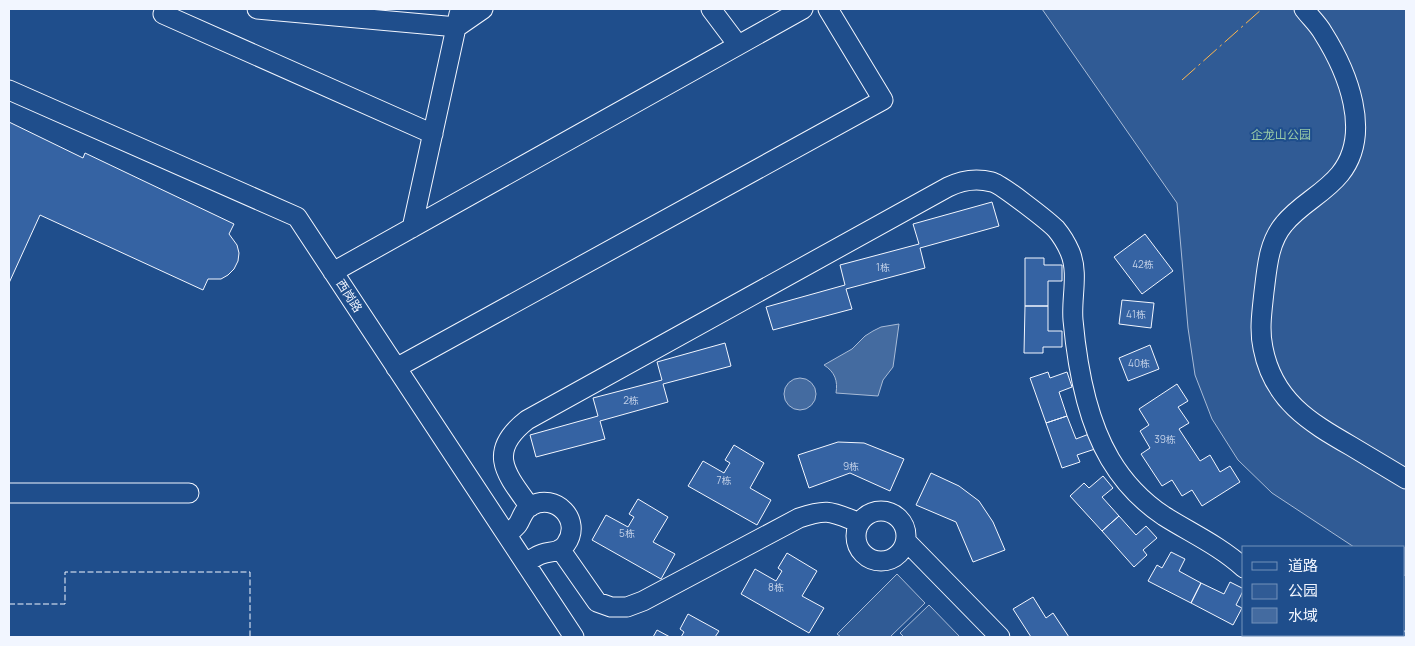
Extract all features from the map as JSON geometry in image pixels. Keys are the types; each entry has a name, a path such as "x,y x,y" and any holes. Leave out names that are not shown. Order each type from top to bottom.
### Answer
{"street":[{"path":"165,9 163,14 433,134"},
{"path":"256,9 458,18 483,9"},
{"path":"711,9 738,45"},
{"path":"333,272 803,9"},
{"path":"396,368 883,100 828,9"},
{"path":"1304,9 1322,32 1341,67 1354,105 1356,129 1352,152 1342,173 1325,190 1283,224 1272,242 1267,263 1261,323 1263,349 1271,373 1284,396 1301,415 1322,430 1406,479"},
{"path":"412,228 458,18"},
{"name":"西岗路","path":"9,90 297,217 574,637"},
{"path":"530,507 507,476 503,460 506,446 514,430 527,420 948,187 961,181 974,180 994,182 1022,202 1056,230 1071,253 1074,274 1073,318 1080,367 1090,412 1098,436 1110,460 1125,480 1163,516 1219,548 1242,566"},
{"path":"9,492 189,492"},
{"path":"507,535 518,524 521,516 530,507 539,502 553,503 564,510 569,517 571,531 566,544 554,553 543,554 525,563"},
{"path":"560,549 597,602 611,607 627,607 643,601 799,518 818,512 829,511 860,523"},
{"path":"882,511 891,513 902,523 906,531 906,541 903,549 890,559 874,560 867,557 858,546 856,531 860,523 870,514 882,511"},
{"path":"906,541 1000,637"}],"green space":[{"name":"企龙山公园","path":"1042,9 1406,9 1406,576 1405,546 1352,546 1272,493 1238,460 1212,419 1195,375 1188,328 1177,203"},
{"path":"897,574 925,603 890,637 841,637 837,634"},
{"path":"929,605 960,637 904,637 900,633"}],"water":[{"path":"899,324 893,367 883,380 878,396 836,393 835,377 824,365 852,349 873,331 881,327"},
{"path":"800,378 806,379 811,383 815,388 815,400 811,405 806,409 800,410 794,409 789,405 785,400 784,394 785,388 789,383 794,379"}],"building":[{"path":"9,122 83,158 85,153 234,224 229,234 237,245 239,253 234,269 221,279 208,279 203,290 40,215 9,283"},
{"path":"992,202 999,226 920,248 925,268 846,289 852,309 773,330 766,307 845,285 840,265 919,244 913,224"},
{"path":"1145,234 1173,271 1142,294 1114,257"},
{"path":"1025,258 1044,258 1044,265 1062,265 1062,281 1048,281 1048,306 1025,306"},
{"path":"1122,300 1154,303 1151,328 1119,324"},
{"path":"1025,306 1048,306 1048,331 1062,331 1062,347 1043,347 1043,353 1024,353"},
{"path":"725,343 731,366 663,384 668,402 600,421 605,439 536,457 530,435 598,416 593,398 662,380 657,362"},
{"path":"1150,345 1159,369 1128,381 1119,358"},
{"path":"1048,372 1050,378 1067,372 1072,387 1059,392 1067,416 1046,423 1030,378"},
{"path":"1177,384 1188,401 1178,407 1189,423 1179,429 1200,461 1210,455 1220,472 1230,466 1240,482 1202,506 1192,490 1182,496 1172,480 1162,486 1141,454 1150,448 1140,431 1149,425 1139,409"},
{"path":"1067,416 1076,439 1089,434 1095,449 1077,455 1080,462 1062,468 1046,423"},
{"path":"838,442 864,443 904,459 890,491 850,473 809,488 798,455"},
{"path":"734,445 764,463 750,488 771,500 757,525 688,486 703,461 724,473 730,463 725,460"},
{"path":"931,473 959,486 979,501 993,522 1005,550 973,562 956,522 916,505"},
{"path":"1103,476 1113,488 1102,497 1119,516 1102,531 1070,496 1084,483 1089,488"},
{"path":"638,499 668,517 653,542 675,554 661,579 592,540 606,515 628,527 634,517 629,514"},
{"path":"1119,516 1136,535 1146,526 1157,538 1143,550 1147,555 1134,567 1102,531"},
{"path":"1171,552 1185,559 1179,571 1201,583 1191,603 1148,581 1157,565 1162,568"},
{"path":"787,553 817,571 802,596 824,608 809,633 741,594 755,569 776,581 782,571 778,568"},
{"path":"1230,582 1242,588 1242,593 1236,605 1242,608 1233,625 1191,603 1201,583 1224,594"},
{"path":"1033,597 1046,618 1053,613 1069,637 1031,637 1013,609"},
{"path":"688,614 719,631 715,637 681,637 684,632 680,629"},
{"path":"1406,629 1406,637 1304,637 1405,636"},
{"path":"657,630 670,637 653,637"}],"fence":[{"path":"9,604 65,604 65,572 250,572 250,637"}],"power":[{"path":"1182,80 1262,9"}]}
